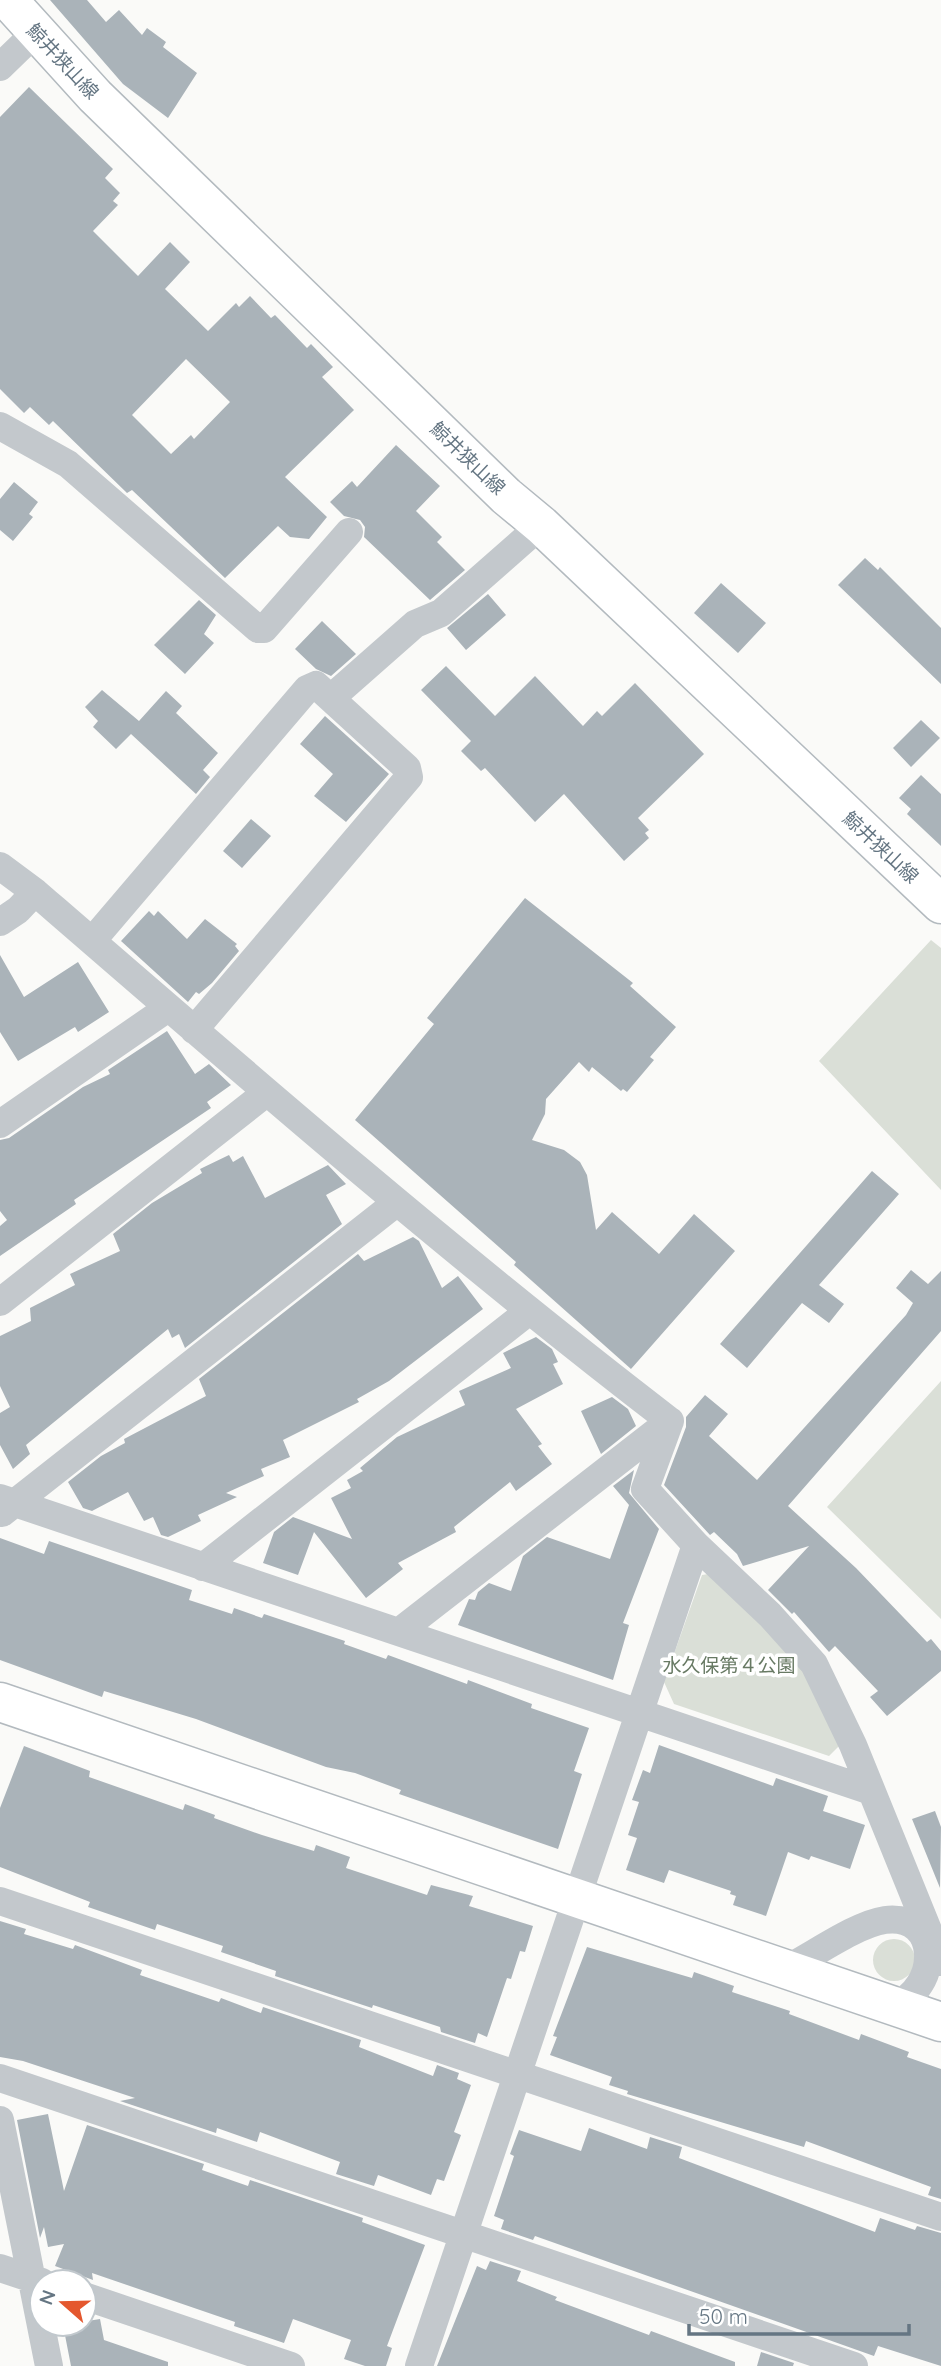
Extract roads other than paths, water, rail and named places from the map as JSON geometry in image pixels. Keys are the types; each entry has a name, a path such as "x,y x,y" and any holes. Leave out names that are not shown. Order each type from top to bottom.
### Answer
{"main road":[{"name":"鯨井狭山線","path":"8,0 35,33 506,496 541,525 941,904"},
{"path":"0,1703 578,1896 941,2022"}],"street":[{"path":"0,67 35,33"},
{"path":"0,426 68,464 258,629 264,629 349,532"},
{"path":"331,698 415,624 441,613 541,525"},
{"path":"92,941 307,689 316,685 331,698 407,768 409,777 194,1030"},
{"path":"0,866 35,892 396,1203 528,1312 670,1421"},
{"path":"0,922 18,910 35,892"},
{"path":"0,1124 168,1008"},
{"path":"0,1302 266,1093"},
{"path":"5,1505 396,1203"},
{"path":"203,1567 528,1312"},
{"path":"670,1421 645,1489 696,1545 770,1615 814,1664 871,1791 938,1955 932,1981 922,1993 893,2006"},
{"path":"400,1631 670,1421"},
{"path":"5,1505 400,1631 871,1791"},
{"path":"419,2366 696,1545"},
{"path":"0,1901 941,2217"},
{"path":"788,1968 915,1901"},
{"path":"874,1922 896,1920 911,1924 927,1937 938,1955"},
{"path":"0,2078 854,2366"},
{"path":"0,2120 34,2268"},
{"path":"0,2268 28,2278"},
{"path":"98,2302 291,2366"},
{"path":"45,2338 49,2366"}],"park label":[{"name":"水久保第４公園","path":"729,1665"}]}
